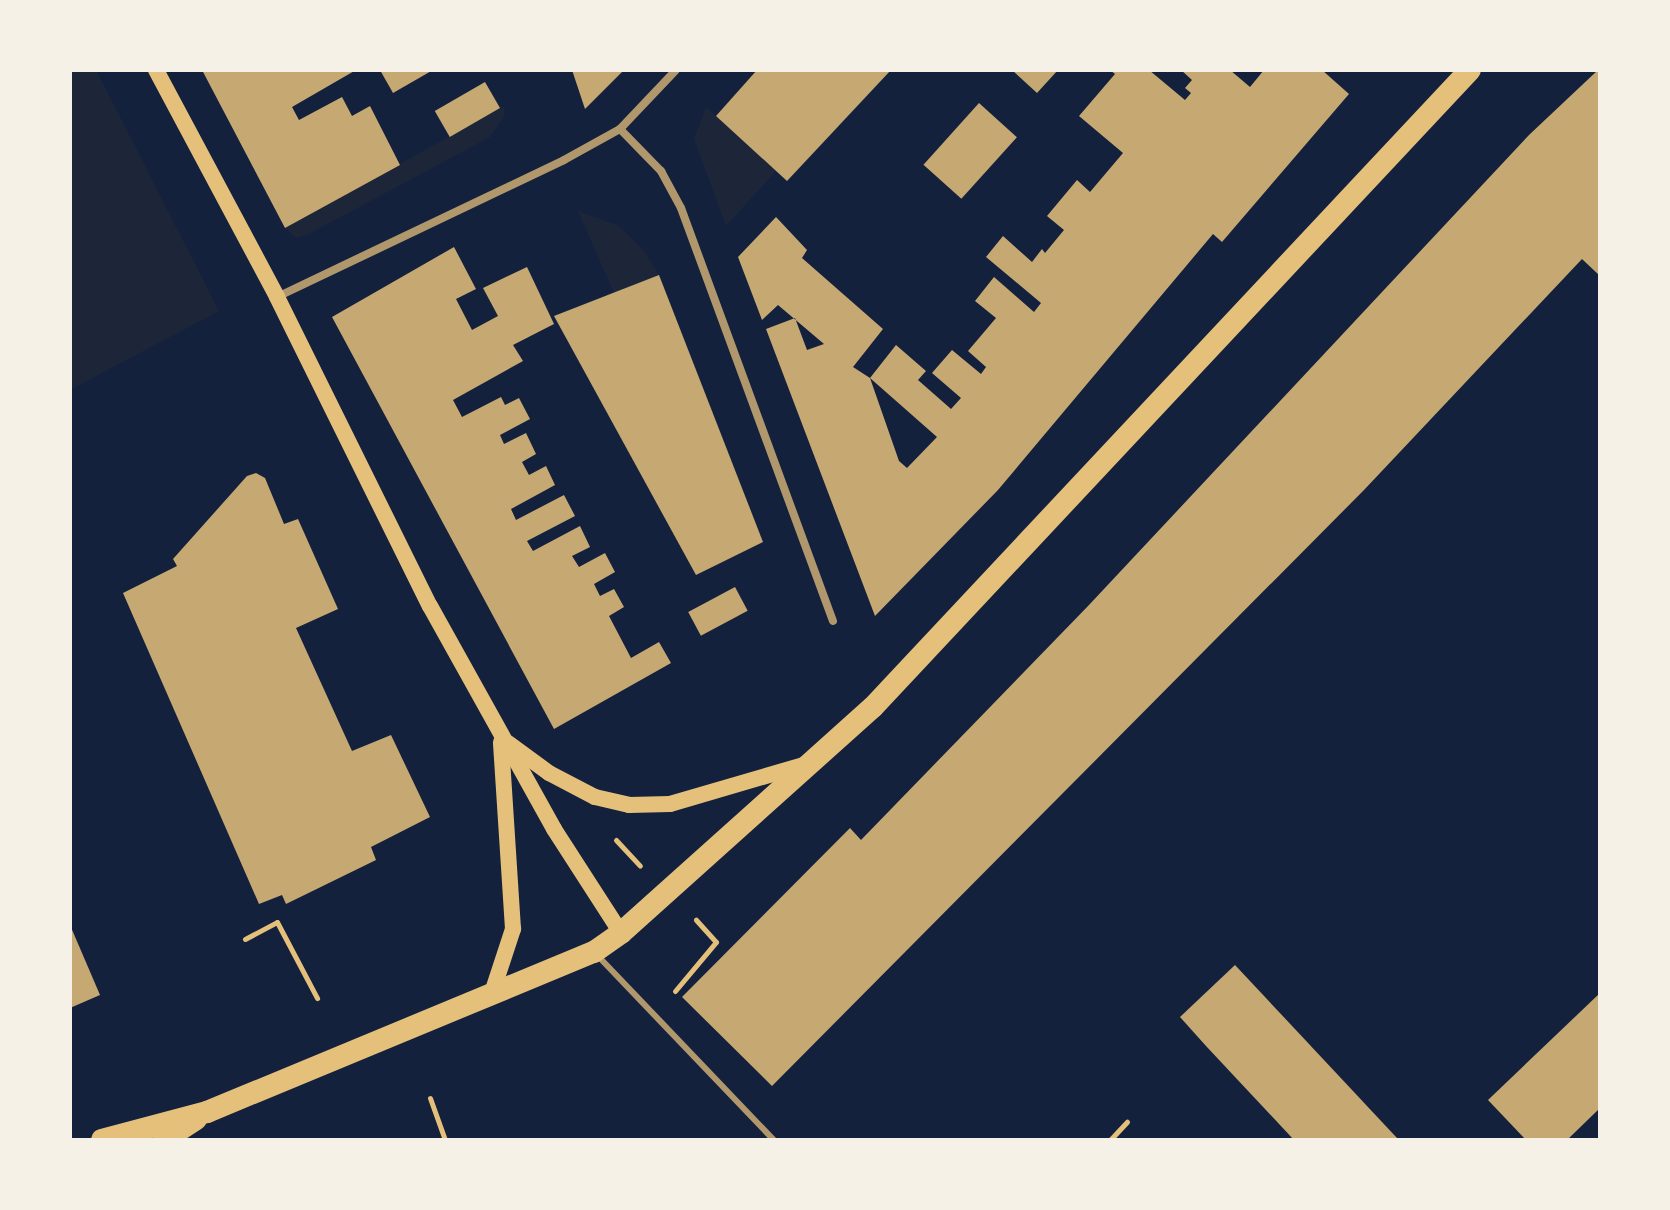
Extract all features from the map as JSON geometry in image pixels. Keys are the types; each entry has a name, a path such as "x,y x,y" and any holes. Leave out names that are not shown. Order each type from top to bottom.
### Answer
{"highway":[{"path":"102,1140 207,1112 594,952 621,933 815,762 927,651 1470,70"},
{"path":"164,1140 207,1112"}],"main road":[{"path":"156,70 277,297 430,606 501,737 621,933"},
{"path":"501,737 549,773 595,797 629,805 670,804 815,762"},
{"path":"491,996 513,929 501,737"}],"street":[{"path":"277,297 620,129 676,70"},
{"path":"620,129 661,171 681,208 833,621"}],"lane":[{"path":"594,952 774,1140"}],"path":[{"path":"245,939 277,922 317,998"},
{"path":"430,1098 445,1140"},
{"path":"1110,1140 1127,1122"}],"shaded area":[{"path":"70,70 96,70 219,311 70,390"},
{"path":"504,106 504,117 490,137 309,234 296,238 285,228"},
{"path":"706,107 776,171 726,226 694,139"},
{"path":"578,211 619,226 645,252 659,275 614,293"}],"building":[{"path":"202,70 356,70 292,107 299,120 342,97 352,116 370,106 400,165 285,228"},
{"path":"380,70 433,70 393,93"},
{"path":"572,70 624,70 585,109"},
{"path":"757,70 891,70 787,181 716,116"},
{"path":"1012,70 1058,70 1037,93"},
{"path":"1110,70 1149,70 1185,100 1191,93 1185,88 1192,80 1181,70 1230,70 1250,87 1264,70 1322,70 1349,94 1222,242 1213,234 998,490 875,616 766,329 794,318 778,305 762,320 738,257 776,217 807,250 802,258 883,329 853,367 870,378 896,345 926,371 918,380 951,409 961,398 932,373 952,350 981,374 986,367 968,351 996,318 975,301 994,277 1034,312 1041,303 986,257 1003,236 1032,262 1042,249 1045,253 1064,230 1047,216 1077,180 1090,192 1123,153 1079,116 1115,74","holes":["796,320 824,344 807,350","870,378 937,437 907,468 899,461"]},
{"path":"1598,70 1600,276 1582,259 1364,490 772,1086 682,997 850,828 861,840 1089,605 1529,135"},
{"path":"485,82 500,108 450,137 435,111"},
{"path":"979,103 1017,137 961,199 923,165"},
{"path":"454,247 476,289 456,299 472,330 498,316 483,288 527,267 554,324 513,345 523,361 453,400 462,417 501,397 505,405 519,398 530,419 500,435 504,444 526,433 536,454 522,462 529,475 546,466 555,485 511,509 516,520 564,495 575,516 527,541 533,551 580,526 590,547 572,556 579,567 605,553 615,572 594,584 600,596 614,589 624,607 609,616 631,658 659,642 671,663 554,729 332,317"},
{"path":"659,275 763,542 696,575 554,316"},
{"path":"256,473 265,478 284,524 298,519 338,609 296,628 352,751 391,735 430,817 371,847 376,860 286,904 282,895 259,904 123,593 177,566 173,559 247,476"},
{"path":"735,587 748,611 701,636 688,612"},
{"path":"70,925 100,995 70,1008"},
{"path":"1235,965 1397,1138 1395,1140 1294,1140 1206,1046 1180,1017"},
{"path":"1600,993 1600,1108 1567,1140 1526,1140 1488,1100"}]}
